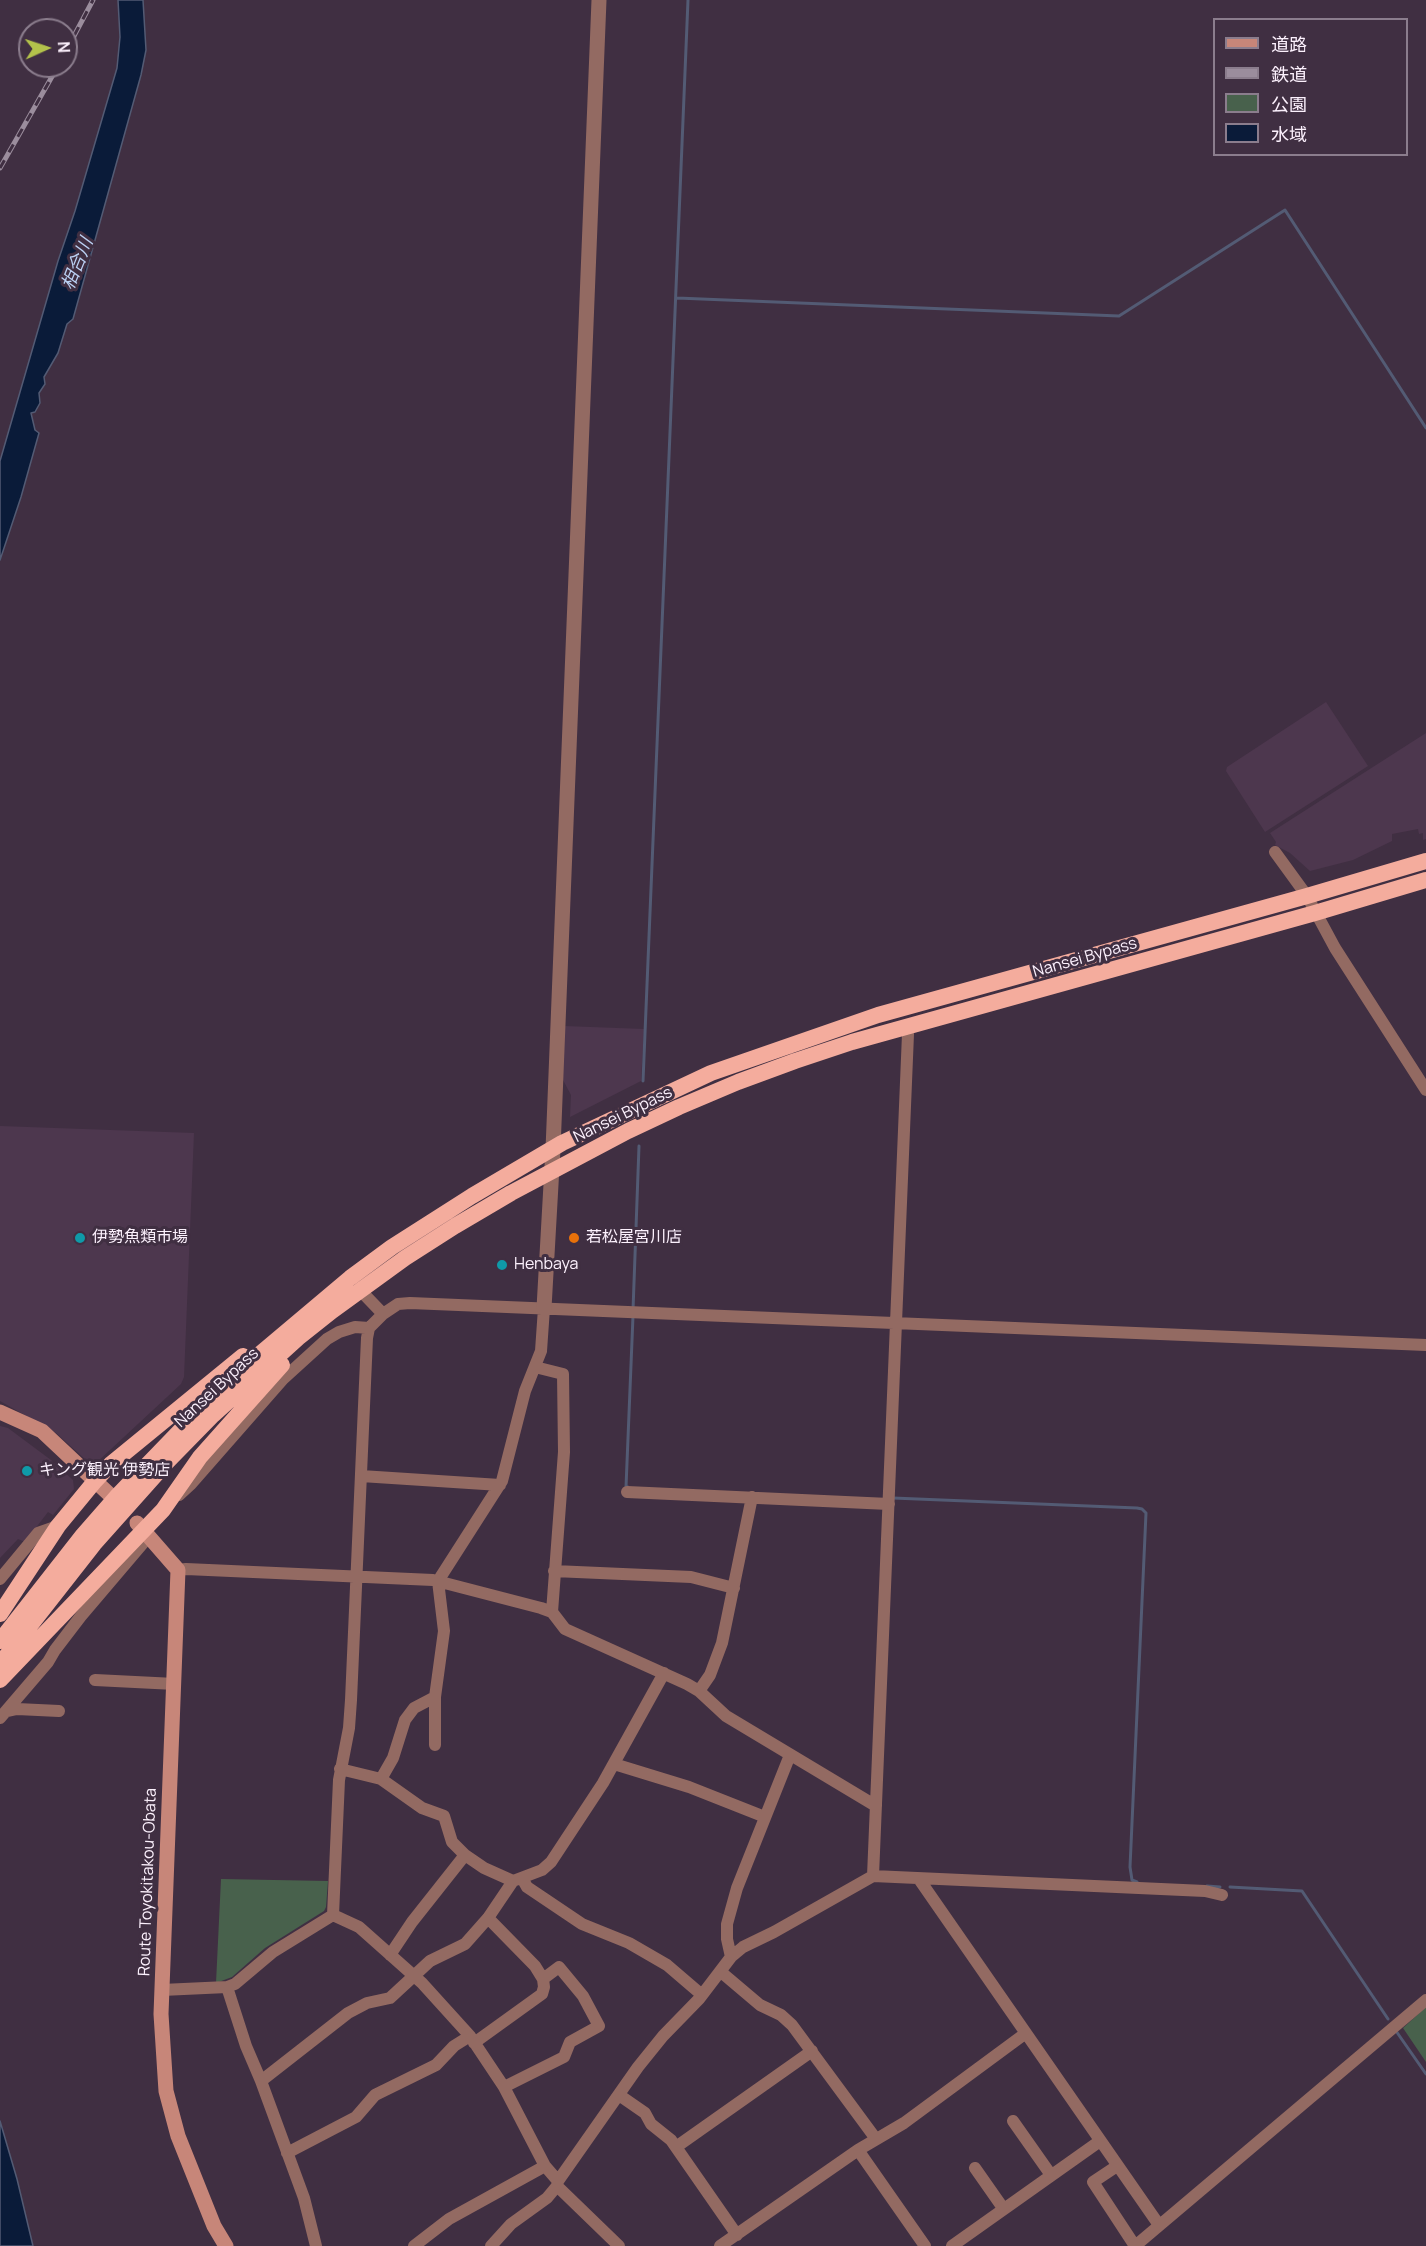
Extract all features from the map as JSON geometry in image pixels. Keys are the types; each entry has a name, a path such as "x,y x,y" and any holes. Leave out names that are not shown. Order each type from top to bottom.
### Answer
{"highway":[{"name":"Nansei Bypass","path":"0,1664 94,1544 168,1461 213,1415 356,1284 392,1247 472,1196 553,1149 711,1073 878,1015 1426,861"},
{"name":"Nansei Bypass","path":"0,1641 83,1535 156,1454 255,1358 356,1284 405,1258 455,1226 551,1171 679,1107 738,1082 852,1041 1426,880"},
{"path":"0,1614 58,1526 111,1464 311,1300 356,1284"},
{"path":"0,1680 163,1510 200,1457 356,1284"}],"main road":[{"path":"0,1412 42,1431 109,1494"},
{"path":"143,1530 178,1570"},
{"name":"Route Toyokitakou-Obata","path":"178,1570 161,2037 166,2091 173,2122 214,2226 226,2246"}],"street":[{"path":"435,1745 435,1697 444,1631 438,1581 500,1485 509,1460 519,1413 543,1339 553,1149 598,0"},
{"path":"1275,852 1307,896 1335,948 1426,1090"},
{"path":"873,1876 908,1034"},
{"path":"356,1284 383,1314"},
{"path":"333,1915 340,1769 349,1728 351,1700 367,1338 369,1328 383,1314 398,1304 544,1308 1426,1345"},
{"path":"163,1510 191,1484 283,1379 327,1339 355,1327 369,1328"},
{"path":"534,1367 564,1374 564,1452 552,1612"},
{"path":"361,1476 500,1485"},
{"path":"627,1492 889,1500"},
{"path":"699,1691 717,1659 752,1497"},
{"path":"0,1579 38,1533 58,1526"},
{"path":"4,1714 48,1662 143,1530"},
{"path":"178,1570 438,1581 552,1612 565,1629 699,1691 726,1716 876,1806"},
{"path":"554,1571 691,1577 734,1588"},
{"path":"261,2081 348,2013 367,2003 390,1998 430,1962 465,1944 517,1880 542,1870 551,1862 584,1815 664,1673"},
{"path":"94,1680 175,1684"},
{"path":"381,1779 393,1758 405,1720 414,1708 435,1697"},
{"path":"4,1714 17,1709 59,1712"},
{"path":"731,1957 727,1939 727,1924 737,1888 790,1755"},
{"path":"614,1764 689,1787 765,1817"},
{"path":"340,1769 381,1779 422,1808 444,1816 452,1842 465,1855 484,1868 517,1880 582,1924 629,1943 667,1965 702,1995"},
{"path":"390,1955 412,1922 465,1855"},
{"path":"499,2244 512,2224 547,2198 663,2036 702,1995 731,1957 743,1947 873,1876 1204,1891 1222,1894"},
{"path":"919,1879 1159,2225"},
{"path":"333,1915 359,1927 422,1983 472,2040 504,2087 545,2166 558,2184 619,2246"},
{"path":"162,1990 227,1987 235,1984 273,1952 333,1915"},
{"path":"287,2153 356,2117 375,2095 435,2065 454,2046 472,2040 542,1994 543,1979 535,1966 488,1917"},
{"path":"504,2087 564,2057 570,2042 599,2026 583,1996 559,1967 543,1979"},
{"path":"721,1972 760,2005 786,2019 876,2139"},
{"path":"227,1987 246,2046 304,2198 316,2246"},
{"path":"1117,2166 1092,2182 1135,2246 1426,2000"},
{"path":"720,2246 858,2150 904,2123 1026,2033"},
{"path":"676,2147 812,2051"},
{"path":"619,2095 645,2113 651,2124 676,2147 737,2235"},
{"path":"1013,2121 1051,2175"},
{"path":"952,2246 1100,2141"},
{"path":"858,2150 925,2246"},
{"path":"414,2246 449,2219 545,2166"},
{"path":"975,2168 1004,2208"}],"shaded area":[{"path":"1326,702 1368,766 1265,832 1226,771 1227,767"},
{"path":"1426,733 1426,839 1423,840 1423,833 1419,834 1418,829 1392,834 1392,841 1353,860 1310,871 1290,853 1275,845 1276,842 1270,833"},
{"path":"564,1026 644,1029 641,1081 570,1117 571,1095 561,1079"},
{"path":"0,1126 194,1133 184,1377 181,1384 96,1463 87,1461 56,1433 0,1401"},
{"path":"0,1426 8,1428 51,1460 73,1480 74,1489 53,1515 48,1512 25,1542 18,1539 0,1558"}],"green space":[{"path":"221,1879 328,1881 326,1907 324,1911 265,1948 232,1977 216,1983"},
{"path":"1426,2007 1426,2062 1403,2028"}],"water":[{"name":"相合川","path":"118,0 143,0 146,50 141,75 73,319 67,324 58,353 44,377 45,384 39,393 40,403 35,412 31,413 35,430 39,433 0,560 0,461 117,68 120,37"},
{"path":"0,2121 17,2179 33,2246 0,2246"}],"waterway":[{"path":"643,1081 688,0"},
{"path":"677,298 1119,316 1285,210 1426,428"},
{"path":"633,1310 639,1146"},
{"path":"628,1487 626,1487 633,1316"},
{"path":"893,1498 1137,1508 1146,1513 1130,1867 1132,1880 1137,1882"},
{"path":"1207,1886 1220,1887"},
{"path":"1230,1887 1302,1891 1388,2019"},
{"path":"1396,2031 1426,2074"}],"railway":[{"path":"78,28 93,0"},
{"path":"0,168 51,78"}],"place":[{"name":"伊勢魚類市場","path":"80,1238"},
{"name":"若松屋宮川店","path":"574,1238"},
{"name":"Henbaya","path":"502,1265"},
{"name":"キング観光 伊勢店","path":"27,1471"}]}
